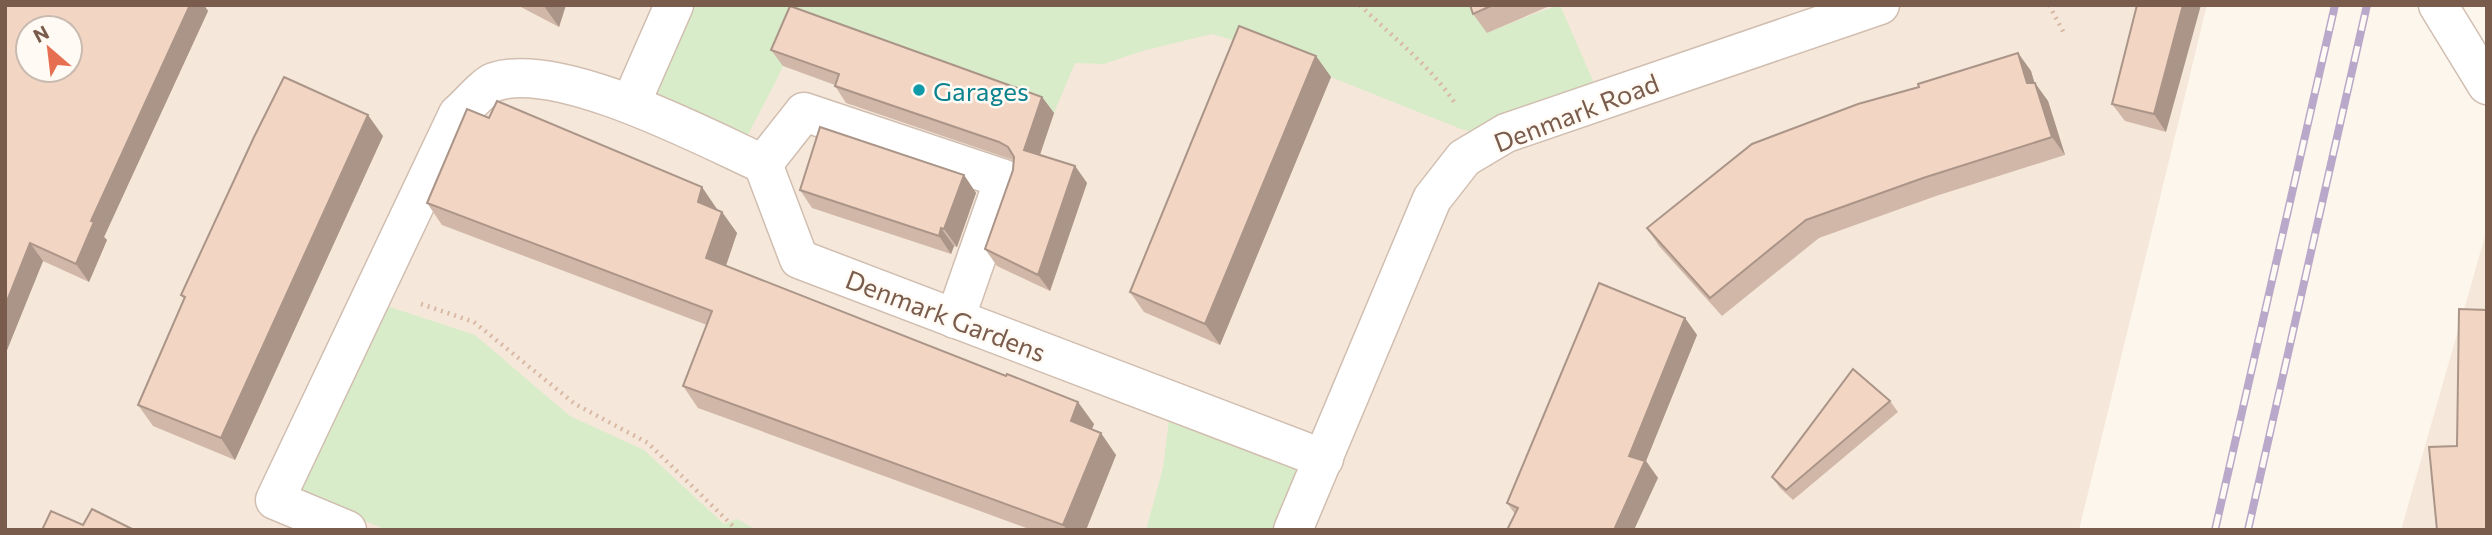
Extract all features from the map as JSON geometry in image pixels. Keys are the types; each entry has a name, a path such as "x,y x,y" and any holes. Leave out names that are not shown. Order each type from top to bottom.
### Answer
{"street":[{"path":"631,103 674,5"},
{"name":"Denmark Road","path":"1293,530 1432,199 1464,158 1506,133 1880,5"},
{"path":"2453,11 2487,85"},
{"path":"347,530 275,500 458,114 492,82 535,77 631,103 763,164 804,112 1004,179 955,319"},
{"name":"Denmark Gardens","path":"763,164 799,259 1324,459"}],"path":[{"path":"1360,5 1447,92 1482,148"},
{"path":"2049,5 2065,35"},
{"path":"376,290 474,322 575,404 648,443 737,530"}],"shaded area":[{"path":"5,5 2207,5 2079,530 5,530"},
{"path":"2487,229 2487,530 2401,530"}],"green space":[{"path":"684,5 1476,5 1487,33 1560,5 1597,90 1487,135 1461,129 1253,46 1212,34 1142,51 1104,64 1075,63 1054,113 802,23 742,146 641,100"},
{"path":"381,304 475,335 570,416 644,450 724,524 737,519 757,530 386,530 289,488"},
{"path":"1170,411 1308,466 1280,530 1146,530 1163,468"}],"building":[{"path":"5,5 190,5 91,221 94,222 76,264 30,243 5,306"},
{"path":"1470,5 1493,5 1473,14"},
{"path":"2137,5 2183,5 2154,114 2112,104"},
{"path":"790,6 1042,97 1024,150 1075,166 1038,275 985,249 1013,170 1014,157 1008,147 835,86 839,74 771,50"},
{"path":"1239,26 1316,56 1205,324 1130,292"},
{"path":"2018,53 2027,83 2035,83 2052,137 1923,178 1806,220 1710,298 1647,228 1752,144 1858,104 1919,87 1918,84"},
{"path":"284,77 368,115 221,438 138,405 185,297 181,295"},
{"path":"497,101 702,187 698,202 722,212 706,258 1078,402 1071,421 1101,433 1063,525 683,386 712,311 427,203 467,109 489,118"},
{"path":"820,127 964,175 939,236 800,190"},
{"path":"1599,283 1685,318 1629,456 1645,461 1614,530 1507,530 1518,508 1507,503"},
{"path":"2459,309 2487,310 2487,530 2437,530 2429,447 2457,446"},
{"path":"1853,369 1890,401 1786,490 1772,477"},
{"path":"92,509 134,530 42,530 51,511 83,525"}],"railway":[{"path":"2215,530 2335,5"},
{"path":"2248,530 2367,5"}],"place":[{"name":"Garages","path":"919,90"}]}
